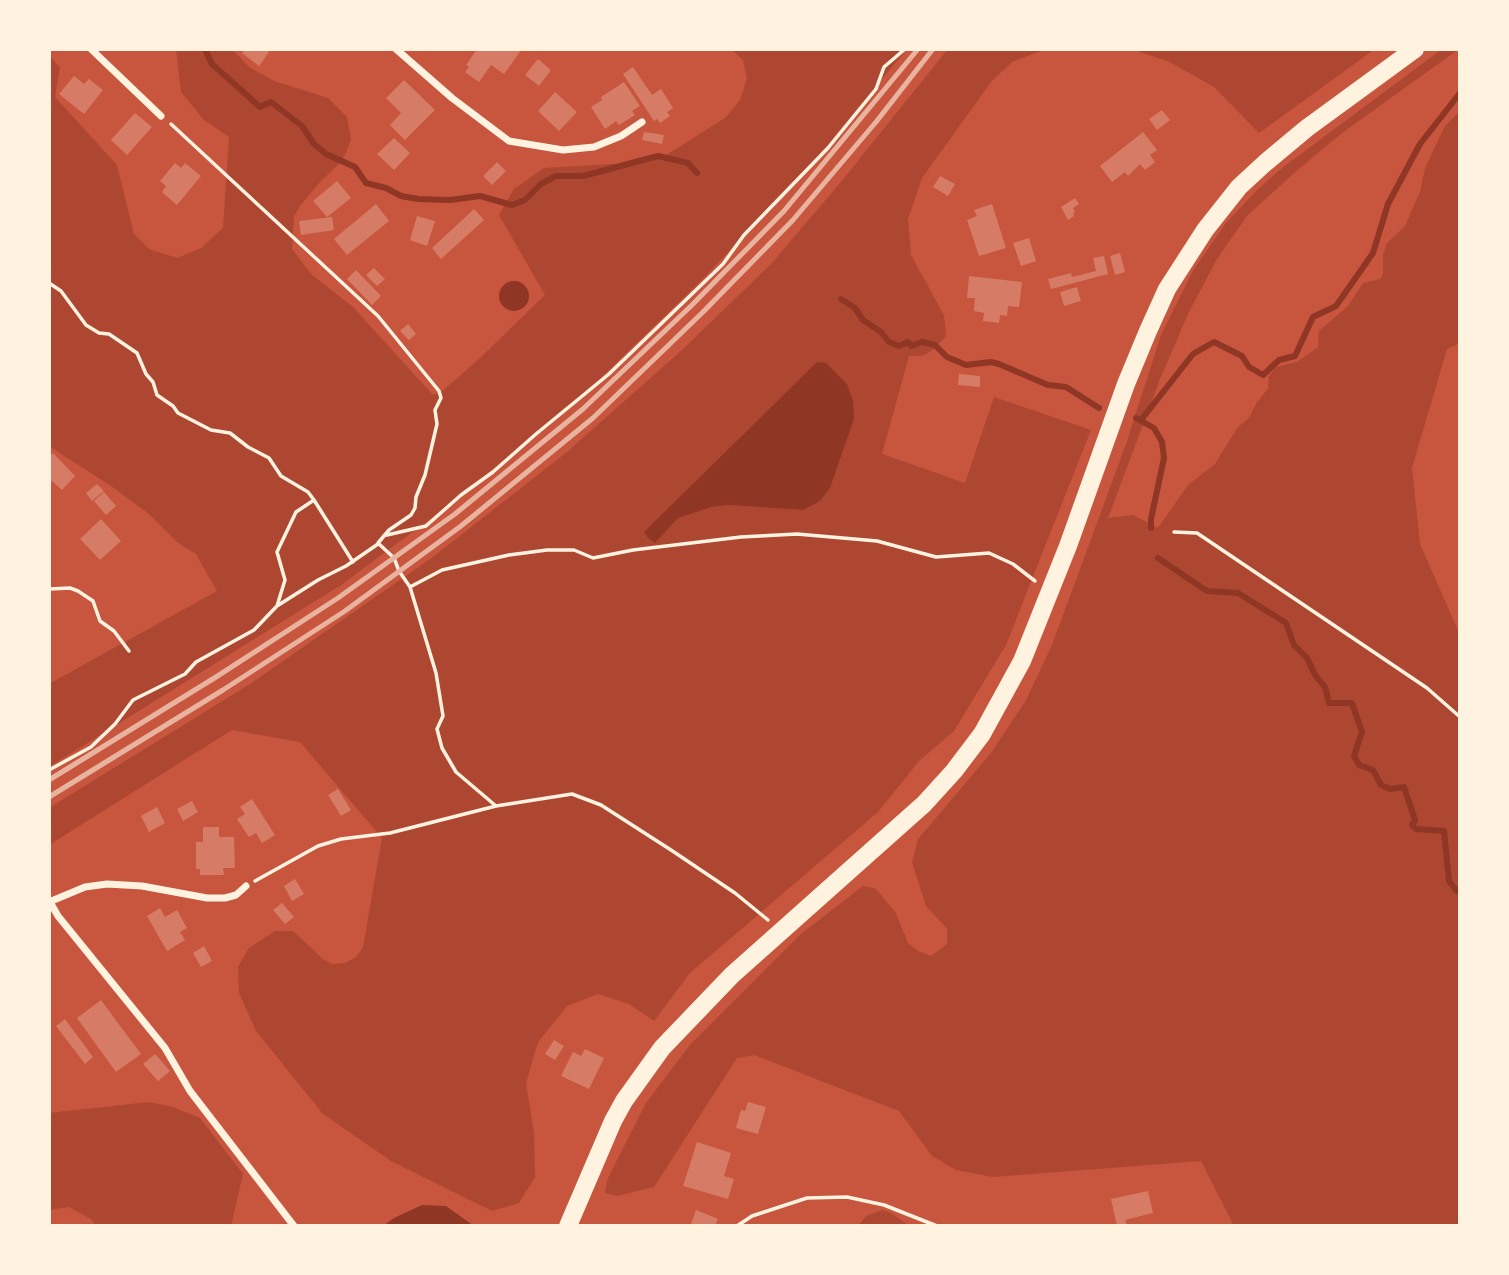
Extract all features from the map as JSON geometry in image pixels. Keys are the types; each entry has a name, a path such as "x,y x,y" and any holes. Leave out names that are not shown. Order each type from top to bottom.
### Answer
{"main road":[{"path":"568,1226 613,1121 662,1048 697,1009 780,931 924,804 982,734 1022,661 1148,331 1167,289 1190,250 1239,187 1265,163 1307,128 1415,49"}],"street":[{"path":"91,49 161,116"},
{"path":"396,49 452,98 509,141 564,150 594,147 642,122"},
{"path":"246,886 236,895 207,898 142,886 107,884 85,887 50,902 58,916 165,1048 190,1091 294,1226"}],"path":[{"path":"387,535 425,526 609,374 723,264 744,235 828,148 876,89 884,67 905,49"},
{"path":"49,770 91,747 115,724 132,700 185,674 196,662 254,630 277,606 353,562 379,543 389,530 415,508 437,424 435,410 441,398 439,391 378,316 220,167 161,116"},
{"path":"49,283 61,291 86,325 99,333 108,334 137,353 153,382 157,396 187,419 211,430 230,433 269,458 281,476 308,492 353,562"},
{"path":"277,606 285,580 277,552 296,512 314,500"},
{"path":"1174,532 1197,533 1427,688 1460,717"},
{"path":"411,587 442,570 509,555 574,550 593,558 633,550 741,537 797,534 877,541 936,557 989,553 1013,564 1051,590"},
{"path":"379,543 394,558 411,587 436,673 443,716 437,729 442,748 456,772 496,806"},
{"path":"49,589 69,588 93,601 100,621 114,631 129,651"},
{"path":"246,886 318,846 341,839 390,832 496,806 572,794 601,805 735,893 780,931"},
{"path":"737,1226 752,1216 807,1198 847,1197 884,1205 937,1226"}],"shaded area":[{"path":"176,49 232,49 249,67 274,81 328,98 347,117 351,140 342,161 320,182 294,216 292,249 312,275 353,307 432,394 439,394 545,295 499,215 514,189 544,168 629,163 665,156 725,118 740,100 747,78 743,60 731,49 907,49 814,161 702,280 582,396 445,508 341,585 49,767 49,684 217,591 196,554 178,543 149,514 114,488 49,446 49,56 60,67 55,97 117,165 134,234 149,249 177,258 201,248 223,228 229,137 204,120 181,92"},
{"path":"948,49 1046,49 1012,62 991,82 922,178 908,219 911,255 944,315 946,336 933,350 922,356 909,356 882,454 965,483 994,397 1091,430 1006,645 954,731 919,761 878,812 690,973 654,1021 629,1004 598,994 567,1006 538,1042 526,1083 534,1133 535,1177 519,1203 492,1211 391,1161 323,1114 256,1031 239,993 238,967 249,948 275,931 293,931 332,964 345,963 356,957 363,947 382,838 300,742 232,730 49,845 49,808 250,684 433,557 567,452 682,350 771,264","holes":["854,419 803,510 728,505 678,518"]},
{"path":"1131,49 1375,49 1259,133 1214,87 1170,62"},
{"path":"1442,49 1459,49 1342,133 1247,216 1217,259 1189,312 1160,379 1108,518 1133,515 1158,528 1188,485 1215,464 1237,428 1249,418 1268,389 1269,376 1276,367 1297,362 1318,347 1319,331 1348,306 1363,283 1380,279 1387,243 1405,226 1420,192 1425,168 1433,151 1445,126 1460,111 1460,343 1447,349 1412,468 1420,544 1460,635 1460,1226 1234,1226 1201,1161 993,1177 956,1170 932,1156 899,1111 754,1055 737,1058 654,1187 617,1196 605,1193 607,1180 646,1103 690,1045 801,934 863,886 875,888 896,913 908,943 918,951 931,956 947,944 947,929 926,906 912,862 918,839 991,753 1026,700 1052,645 1126,444 1161,335 1194,269 1226,223 1282,168"},
{"path":"514,281 525,285 529,296 525,307 514,311 503,307 499,296 503,285"},
{"path":"817,362 826,363 847,384 853,401 854,419 830,488 820,501 803,510 728,505 712,507 678,518 655,543 648,538 644,532"},
{"path":"149,1102 173,1107 200,1118 243,1174 231,1226 96,1226 91,1219 69,1207 49,1210 49,1113"},
{"path":"422,1205 446,1206 474,1226 383,1226"},
{"path":"883,1210 909,1226 858,1226 866,1216"}],"building":[{"path":"245,49 265,49 269,52 259,66 242,53"},
{"path":"477,49 522,49 504,74 491,65 479,82 465,72 469,67 466,65"},
{"path":"538,59 551,70 539,86 525,75"},
{"path":"633,67 652,95 661,89 673,108 667,112 670,116 660,123 657,119 654,121 623,74"},
{"path":"74,76 84,84 89,79 103,90 84,114 59,94"},
{"path":"404,80 435,110 405,140 390,125 401,113 386,98"},
{"path":"624,82 640,106 632,111 635,115 619,125 616,121 605,129 591,107"},
{"path":"555,92 577,112 559,131 538,111"},
{"path":"1162,110 1170,120 1157,130 1149,119"},
{"path":"135,113 152,127 127,155 111,140"},
{"path":"644,132 664,135 662,144 642,140"},
{"path":"1143,132 1157,150 1150,155 1155,162 1145,170 1140,164 1128,176 1125,172 1112,182 1100,166"},
{"path":"394,138 410,153 394,170 377,154"},
{"path":"497,162 506,171 492,185 483,176"},
{"path":"175,163 181,168 185,163 201,176 177,205 162,192 166,186 160,181"},
{"path":"940,176 955,184 948,196 933,187"},
{"path":"337,181 351,198 327,217 313,201"},
{"path":"1075,198 1079,204 1073,208 1074,216 1068,220 1061,207"},
{"path":"376,204 389,221 347,255 334,239"},
{"path":"992,204 1006,248 979,256 967,220 977,216 974,210"},
{"path":"474,209 484,220 441,259 432,248"},
{"path":"417,216 435,221 427,246 410,240"},
{"path":"332,217 334,230 301,235 299,221"},
{"path":"1029,238 1036,261 1021,266 1013,243"},
{"path":"1120,253 1125,272 1115,275 1110,256"},
{"path":"1104,256 1108,274 1051,289 1048,279 1071,273 1072,277 1096,271 1093,258"},
{"path":"374,268 385,279 377,286 366,275"},
{"path":"356,270 381,296 372,305 347,279"},
{"path":"969,276 1022,282 1019,307 1008,306 1007,316 1000,315 999,323 983,321 984,313 974,311 975,298 967,298"},
{"path":"1077,287 1081,301 1064,306 1060,292"},
{"path":"408,324 416,334 409,340 400,331"},
{"path":"959,374 980,376 980,387 958,385"},
{"path":"53,453 75,476 62,490 52,481 49,484 49,458"},
{"path":"97,484 104,491 92,501 86,493"},
{"path":"104,492 116,506 106,515 94,501"},
{"path":"101,519 121,541 100,560 80,539"},
{"path":"338,789 351,810 341,816 328,795"},
{"path":"252,799 275,835 262,843 256,833 249,837 237,819 245,814 240,807"},
{"path":"192,801 198,812 183,821 177,809"},
{"path":"157,807 165,823 149,832 141,816"},
{"path":"203,827 219,827 219,837 234,837 235,868 223,868 224,875 200,875 200,869 196,869 196,842 203,842"},
{"path":"295,879 304,894 292,901 284,886"},
{"path":"282,903 294,917 285,924 273,910"},
{"path":"160,908 165,917 177,910 187,928 180,932 185,940 167,951 147,916"},
{"path":"204,946 212,961 201,967 193,953"},
{"path":"101,1000 141,1054 116,1072 77,1018"},
{"path":"65,1019 93,1057 85,1064 56,1026"},
{"path":"554,1040 564,1046 555,1060 545,1054"},
{"path":"585,1049 604,1058 589,1089 561,1076 573,1052 581,1056"},
{"path":"155,1054 170,1071 158,1081 143,1064"},
{"path":"748,1102 766,1107 758,1134 736,1128 741,1110 745,1111"},
{"path":"697,1142 731,1153 724,1176 734,1179 728,1199 683,1186"},
{"path":"1148,1191 1153,1213 1125,1220 1127,1226 1117,1226 1111,1199"},
{"path":"696,1210 718,1219 715,1226 691,1224"}],"waterway":[{"path":"205,49 212,64 260,107 271,102 302,126 314,144 326,154 355,167 366,183 386,188 401,196 450,200 480,196 512,205 525,200 541,184 556,176 583,176 658,156 688,163 697,173"},
{"path":"1141,420 1193,354 1214,342 1242,356 1249,367 1263,375 1279,360 1295,356 1313,317 1336,306 1373,253 1388,204 1420,144 1460,93"},
{"path":"841,299 855,308 863,320 881,332 889,342 899,346 908,342 911,346 922,342 935,345 947,357 966,365 991,362 999,364 1048,385 1066,387 1099,408"},
{"path":"1136,418 1154,428 1162,442 1164,458 1151,528"},
{"path":"1158,558 1207,591 1238,593 1286,623 1294,645 1307,658 1315,675 1325,687 1329,703 1352,703 1362,732 1354,756 1359,765 1373,770 1381,785 1390,789 1404,787 1415,820 1412,825 1416,829 1444,831 1449,881 1460,891"}],"railway":[{"path":"49,780 338,598 455,514 583,409 692,305 784,211 918,49"},
{"path":"49,797 345,611 461,526 593,418 793,220 876,122 933,49"}]}
